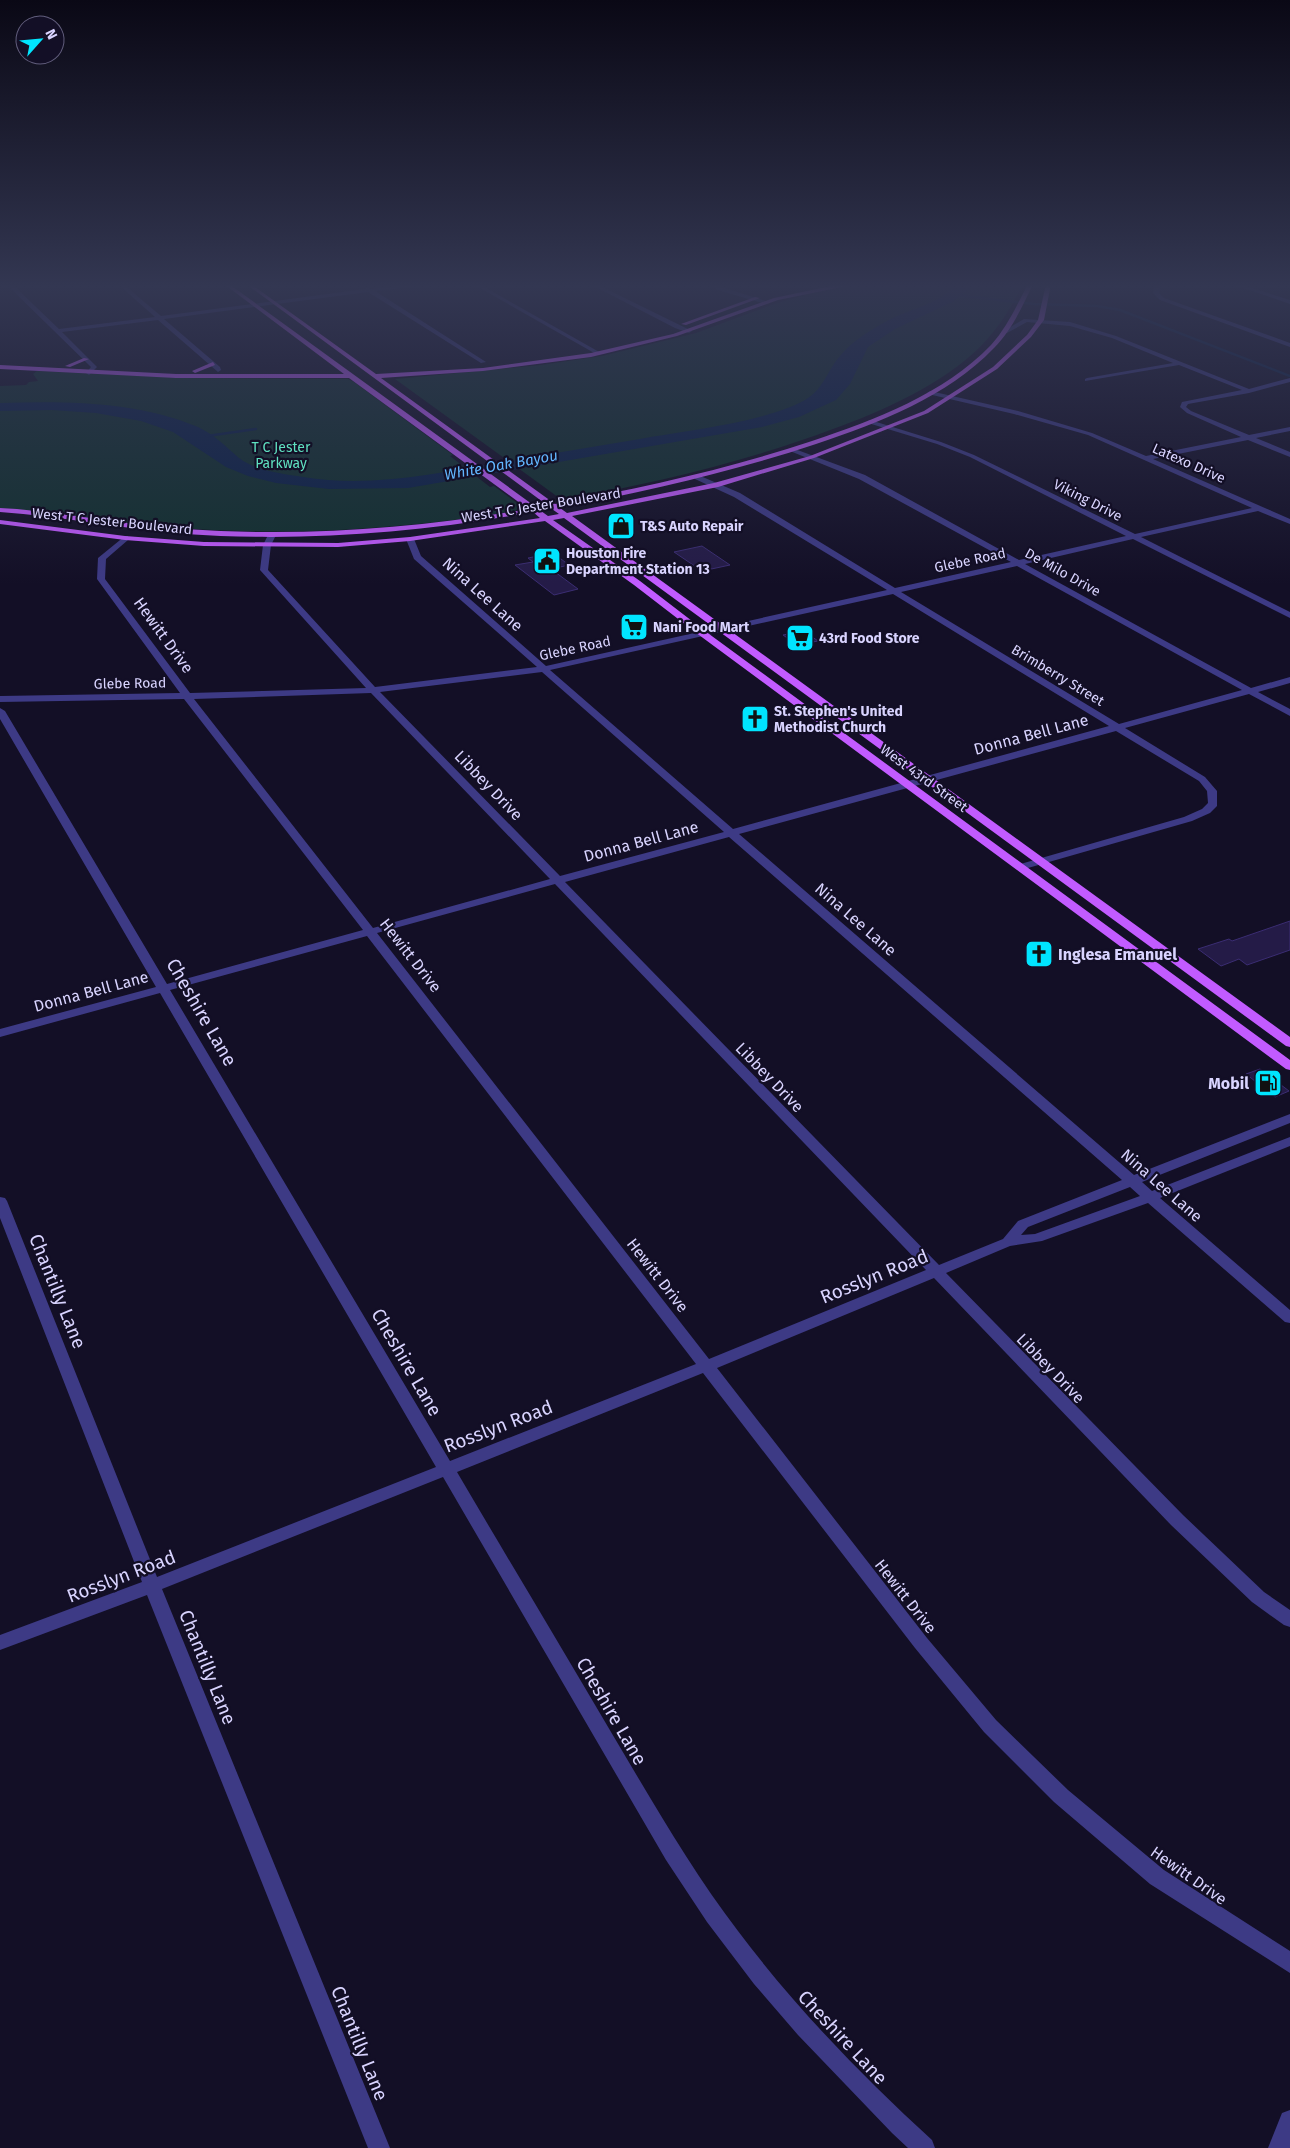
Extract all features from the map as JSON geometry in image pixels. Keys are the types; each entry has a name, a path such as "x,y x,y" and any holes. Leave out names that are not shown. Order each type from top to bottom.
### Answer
{"main road":[{"name":"West 43rd Street","path":"363,384 460,457 637,583 702,633 1290,1066"},
{"name":"West 43rd Street","path":"387,384 1290,1043"},
{"name":"West T C Jester Boulevard","path":"0,522 125,538 270,540 410,528 536,510 698,477 792,450 870,422 930,393 944,384"},
{"name":"West T C Jester Boulevard","path":"0,510 61,516 135,527 338,545 410,539 548,518 715,485 812,457 890,428 926,412 970,384"},
{"path":"428,433 449,429"},
{"path":"598,556 614,551"},
{"path":"637,583 654,580"},
{"path":"797,703 816,699"},
{"path":"1158,967 1176,960"}],"street":[{"path":"1234,384 1249,390"},
{"path":"1271,384 1188,402 1183,406 1189,412 1290,455"},
{"name":"Latexo Drive","path":"930,393 1016,412 1090,434 1290,522"},
{"name":"Viking Drive","path":"870,422 940,443 972,456 1290,615"},
{"path":"1148,458 1290,429"},
{"name":"De Milo Drive","path":"792,450 862,477 1290,713"},
{"name":"Brimberry Street","path":"698,477 737,495 895,590 1202,779 1212,791 1213,804 1206,811 1188,819 1020,867"},
{"name":"Glebe Road","path":"0,699 373,690 543,669 1020,564 1261,508"},
{"name":"Hewitt Drive","path":"125,538 102,558 101,579 186,696 920,1643 990,1726 1061,1796 1157,1877 1290,1963"},
{"name":"Nina Lee Lane","path":"410,539 417,557 543,669 1290,1318"},
{"name":"Libbey Drive","path":"270,540 264,570 373,690 1177,1520 1258,1597 1290,1620"},
{"name":"Donna Bell Lane","path":"0,1033 1290,680"},
{"name":"Cheshire Lane","path":"0,711 673,1854 740,1950 821,2046 894,2121 924,2148"},
{"name":"Rosslyn Road","path":"1008,1242 1024,1224 1290,1118"},
{"name":"Rosslyn Road","path":"0,1644 152,1586 707,1366 1008,1242 1037,1238 1150,1197 1290,1141"},
{"name":"Chantilly Lane","path":"0,1202 152,1586 379,2148"},
{"path":"1278,2148 1290,2121"}],"green space":[{"name":"T C Jester Parkway","path":"357,384 453,455 450,456 490,487 494,486 521,506 515,511 429,523 342,530 299,531 212,530 169,527 0,508 0,386"},
{"path":"402,384 931,384 892,405 852,422 766,452 665,479 562,500"}],"water":[{"name":"White Oak Bayou","path":"822,384 850,384 836,400 799,417 762,427 408,488 329,489 276,483 248,476 226,467 173,432 141,421 96,413 52,410 0,411 0,403 50,402 126,407 174,418 198,427 215,437 239,458 253,466 295,476 352,481 425,475 725,425 768,415 788,408 811,396"}],"building":[{"path":"702,546 730,565 702,571 674,552"},
{"path":"553,553 569,565 551,569 578,589 554,595 515,565 533,562 528,558"},
{"name":"43rd Food Store","path":"804,631 818,641 797,645 783,635"},
{"path":"1290,921 1290,950 1247,965 1239,959 1221,966 1198,949 1229,939 1232,941"},
{"name":"Mobil","path":"1260,1069 1289,1091 1275,1097 1246,1074"}],"waterway":[{"path":"207,436 256,429"}],"place":[{"name":"T&S Auto Repair","path":"621,526"},
{"name":"Houston Fire Department Station 13","path":"547,561"},
{"name":"Nani Food Mart","path":"634,627"},
{"name":"43rd Food Store","path":"800,638"},
{"name":"St. Stephen's United Methodist Church","path":"755,719"},
{"name":"Inglesa Emanuel","path":"1039,954"},
{"name":"Mobil","path":"1268,1083"}]}
